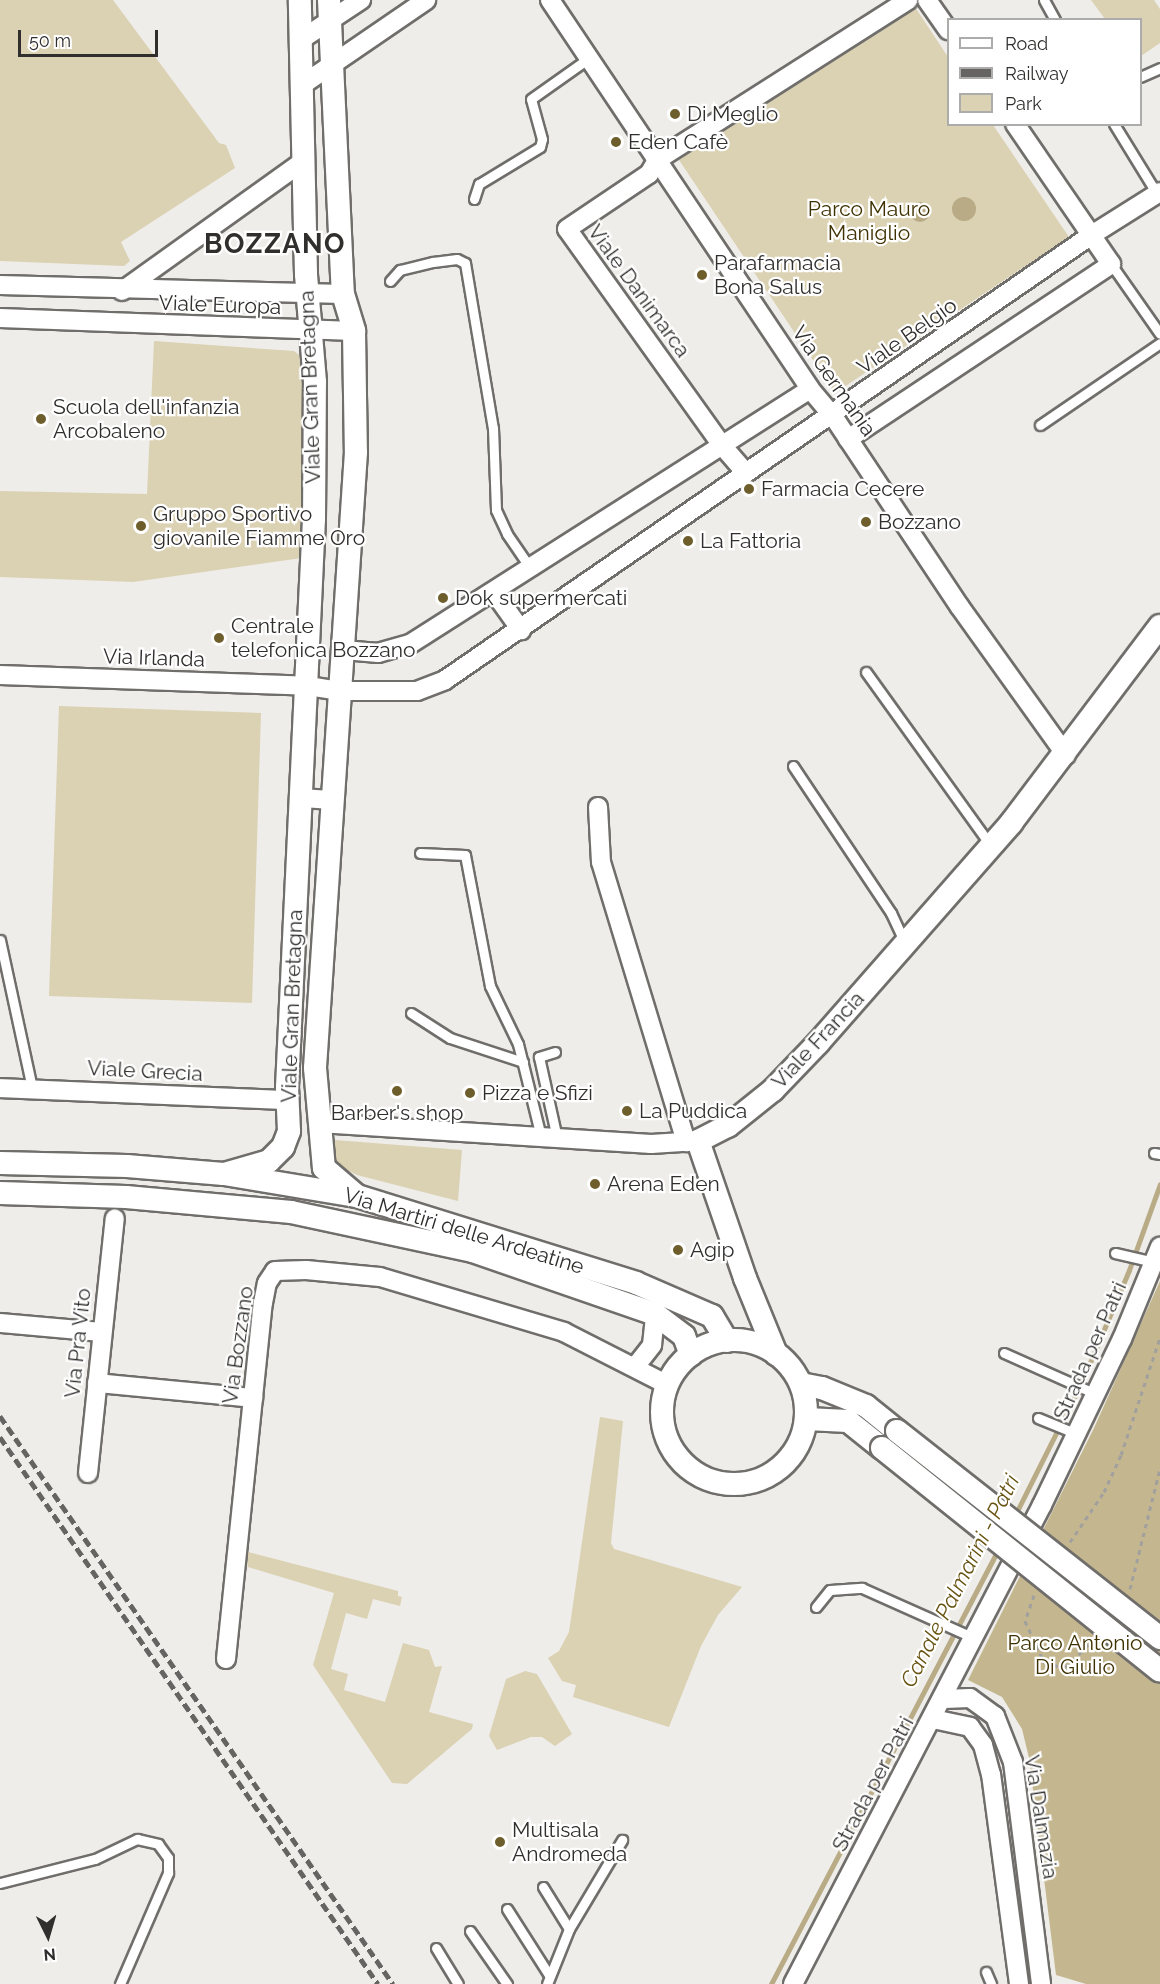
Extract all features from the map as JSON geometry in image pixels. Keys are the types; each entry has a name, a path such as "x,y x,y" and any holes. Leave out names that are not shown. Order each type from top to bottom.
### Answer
{"street":[{"name":"Viale Gran Bretagna","path":"224,1174 269,1161 284,1146 289,1131 287,1100 314,519 315,382 308,296 305,83 300,0"},
{"path":"302,39 329,10 361,0"},
{"path":"305,83 426,0"},
{"name":"Via Germania","path":"550,0 810,388 833,416 960,607 1066,755"},
{"path":"657,160 908,0"},
{"path":"927,0 947,29"},
{"name":"Viale Gran Bretagna","path":"329,10 343,294 354,331 356,452 315,1068 324,1168 357,1196"},
{"path":"848,439 1112,264 1016,126"},
{"path":"122,291 306,160"},
{"name":"Viale Danimarca","path":"657,160 649,174 567,229 721,444"},
{"name":"Viale Belgio","path":"341,691 417,691 445,680 521,630 746,473 833,416 1093,234 1159,193"},
{"name":"Viale Europa","path":"0,285 85,290 308,296 343,294"},
{"path":"85,290 85,321"},
{"name":"Viale Europa","path":"0,318 354,331"},
{"path":"344,650 378,653 410,644 531,569 810,388"},
{"path":"721,444 746,473"},
{"path":"494,592 521,630"},
{"name":"Viale Francia","path":"319,1123 651,1144 692,1141 728,1126 773,1090 991,846 1066,755 1160,626"},
{"name":"Via Irlanda","path":"0,675 308,686 341,691"},
{"path":"302,798 333,800"},
{"path":"598,807 601,862 692,1141 776,1354 801,1384 806,1419 801,1441 789,1460 771,1474 750,1482 728,1484 706,1479 687,1467 672,1450 664,1429 662,1406 668,1385 691,1355 735,1341 751,1327 745,1278"},
{"name":"Viale Grecia","path":"0,1088 287,1100"},
{"name":"Via Martiri delle Ardeatine","path":"0,1164 127,1166 224,1174 357,1196 636,1283 712,1316 735,1341"},
{"name":"Via Martiri delle Ardeatine","path":"0,1193 126,1197 291,1212 473,1251 655,1314 684,1336 691,1355"},
{"name":"Via Pra Vito","path":"88,1473 101,1332 115,1218"},
{"name":"Strada per Patri","path":"793,1984 944,1699 1072,1432 1152,1256"},
{"name":"Via Bozzano","path":"226,1659 267,1283 275,1271 284,1269 380,1277 564,1332 668,1385"},
{"path":"635,1367 652,1345 655,1314"},
{"path":"0,1323 101,1332"},
{"path":"735,1341 776,1354"},
{"path":"97,1383 253,1398"},
{"path":"801,1384 822,1388 866,1406 1160,1638"},
{"path":"806,1419 848,1421 1160,1671"},
{"name":"Via Dalmazia","path":"944,1699 970,1698 995,1716 1013,1762 1041,1984"},
{"name":"Via Dalmazia","path":"933,1719 970,1727 983,1745 991,1774 1019,1984"}],"lane":[{"path":"1044,0 1054,18"},
{"path":"474,199 479,184 540,147 542,139 531,99 589,58"},
{"path":"1142,76 1160,68"},
{"path":"1115,126 1159,193"},
{"path":"390,280 400,270 433,262 457,259 465,263 493,428 496,510 507,534 531,569"},
{"path":"1112,264 1160,334"},
{"path":"1040,425 1160,343"},
{"path":"866,672 991,846"},
{"path":"793,766 891,913 905,943"},
{"path":"420,853 465,855 490,986 523,1062 549,1137"},
{"path":"0,940 32,1088"},
{"path":"411,1013 450,1038 523,1062"},
{"path":"549,1137 539,1057 555,1052"},
{"path":"1120,1253 1152,1256"},
{"path":"1004,1353 1091,1391"},
{"path":"1038,1418 1072,1432"},
{"path":"816,1607 830,1590 862,1588 972,1637"},
{"path":"0,1883 95,1859 137,1839 158,1844 168,1858 168,1873 120,1984"},
{"path":"548,1979 569,1929 622,1840"},
{"path":"543,1887 569,1929"},
{"path":"507,1909 548,1979"},
{"path":"470,1931 507,1984"},
{"path":"436,1948 458,1984"},
{"path":"986,1972 991,1984"}],"path":[{"path":"1064,1550 1104,1492 1121,1455 1160,1338"},
{"path":"1127,1593 1160,1469"},
{"path":"1038,1588 1025,1621 1045,1664 1066,1667 1100,1632"}],"green space":[{"path":"0,0 113,0 219,143 226,145 235,168 121,242 130,261 124,266 0,261"},
{"path":"1091,0 1154,0 1160,9 1160,43 1142,55 1142,18 1104,18"},
{"name":"Parco Mauro Maniglio","path":"913,4 947,55 947,126 994,126 1069,237 835,393 679,160"},
{"path":"154,341 294,351 308,362 302,558 133,582 0,577 0,491 147,494"},
{"path":"59,706 261,713 252,1003 49,996"},
{"path":"335,1140 462,1150 458,1201 357,1175 333,1163 328,1144"},
{"name":"Parco Antonio Di Giulio","path":"1160,1281 1160,1984 1086,1984 1056,1975 1029,1758 1022,1729 1002,1697 968,1680 1094,1428"},
{"path":"600,1417 623,1421 611,1543 614,1549 742,1587 718,1615 701,1646 669,1727 573,1697 576,1685 562,1681 548,1658 559,1651 569,1632"},
{"path":"244,1551 398,1591 398,1596 402,1597 400,1606 373,1599 367,1619 346,1613 331,1669 348,1674 344,1690 385,1702 403,1643 429,1650 435,1667 442,1666 429,1712 473,1724 472,1729 407,1784 392,1783 313,1665 334,1593 248,1567"},
{"path":"525,1671 537,1674 572,1734 555,1746 542,1737 531,1737 497,1750 489,1736 506,1679"}],"shaded area":[{"path":"964,197 973,200 976,209 973,218 964,221 955,218 952,209 955,200"},
{"path":"920,202 927,205 930,212 927,219 920,222 913,219 910,212 913,205"}],"waterway":[{"name":"Canale Palmarini - Patri","path":"1014,1517 1083,1379 1129,1270 1160,1184"},
{"name":"Canale Palmarini - Patri","path":"771,1984 998,1550"}],"railway":[{"path":"0,1416 393,1984"},
{"path":"0,1437 378,1984"}],"place":[{"name":"Di Meglio","path":"675,114"},
{"name":"Eden Cafè","path":"616,142"},
{"name":"Parafarmacia Bona Salus","path":"702,275"},
{"name":"Scuola dell'infanzia Arcobaleno","path":"41,419"},
{"name":"Farmacia Cecere","path":"749,489"},
{"name":"Bozzano","path":"866,522"},
{"name":"Gruppo Sportivo giovanile Fiamme Oro","path":"141,526"},
{"name":"La Fattoria","path":"688,541"},
{"name":"Dok supermercati","path":"443,598"},
{"name":"Centrale telefonica Bozzano","path":"219,638"},
{"name":"Barber's shop","path":"397,1091"},
{"name":"Pizza e Sfizi","path":"470,1093"},
{"name":"La Puddica","path":"627,1111"},
{"name":"Arena Eden","path":"595,1184"},
{"name":"Agip","path":"678,1250"},
{"name":"Multisala Andromeda","path":"500,1842"}],"district":[{"name":"BOZZANO","path":"275,244"}]}
